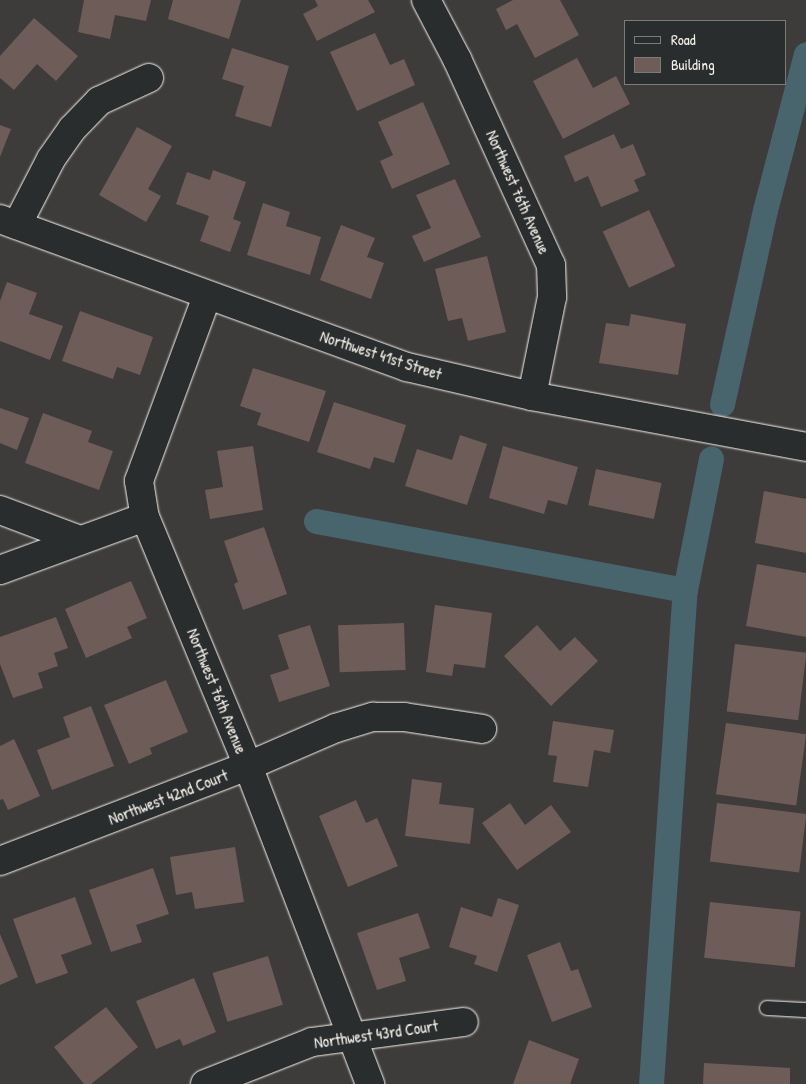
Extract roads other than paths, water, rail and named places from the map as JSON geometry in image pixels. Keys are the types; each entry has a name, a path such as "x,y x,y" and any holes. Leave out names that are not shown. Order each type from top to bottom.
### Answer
{"street":[{"name":"Northwest 76th Avenue","path":"426,0 458,59 551,265 552,297 532,396"},
{"path":"8,222 72,129 99,101 149,78"},
{"name":"Northwest 41st Street","path":"8,222 207,296 407,367 532,396 806,447"},
{"name":"Northwest 76th Avenue","path":"207,296 139,481 145,517 248,766 370,1084"},
{"path":"0,510 77,539"},
{"path":"0,570 77,539 145,517"},
{"name":"Northwest 42nd Court","path":"0,861 248,766 336,728 374,717 404,718 482,729"},
{"name":"Northwest 43rd Court","path":"205,1084 312,1042 464,1022"}],"lane":[{"path":"767,1008 806,1010"}],"waterway":[{"path":"722,404 765,210 806,54"},
{"path":"651,1084 685,590 711,459"},
{"path":"316,521 685,590"}]}
